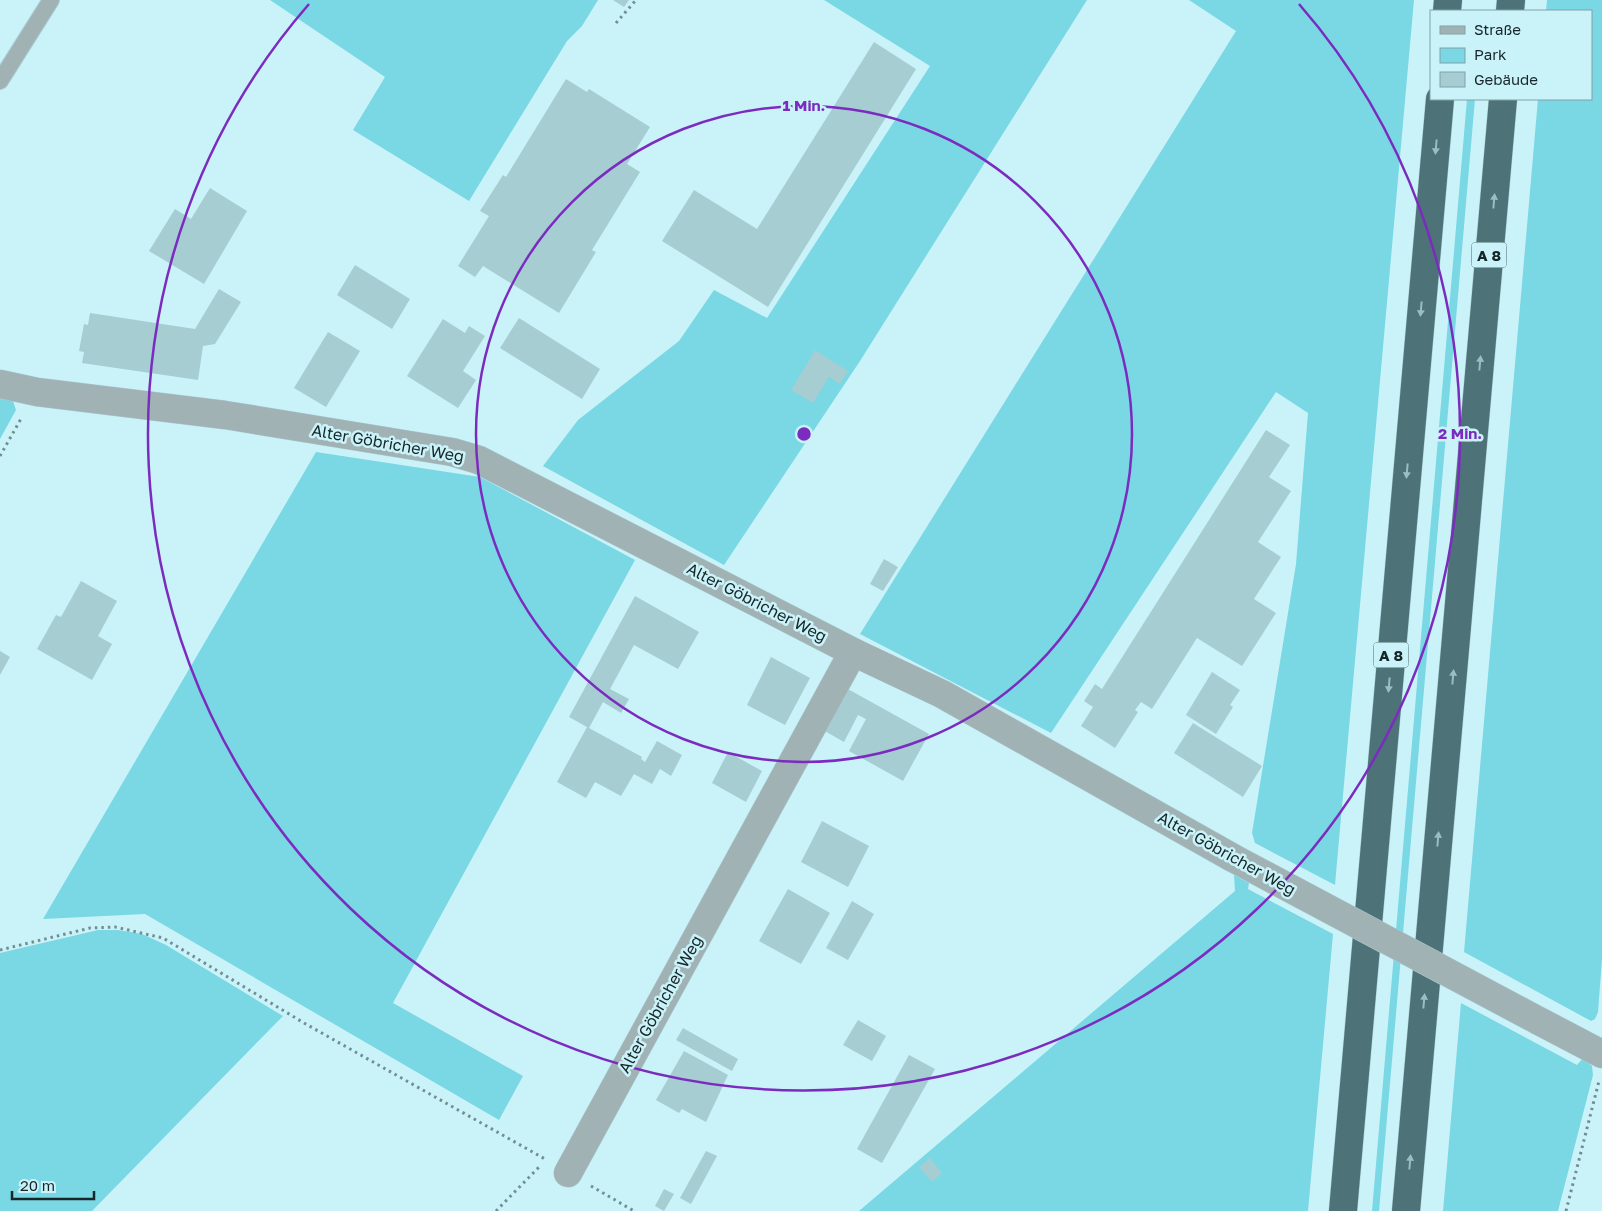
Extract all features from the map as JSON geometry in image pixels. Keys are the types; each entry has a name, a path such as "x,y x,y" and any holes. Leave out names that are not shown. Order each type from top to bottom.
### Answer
{"highway":[{"name":"A 8","path":"1343,1211 1440,100"},
{"name":"A 8","path":"1406,1211 1502,100"}],"street":[{"name":"Alter Göbricher Weg","path":"0,384 37,392 225,415 452,452 479,460 853,652 942,694 1233,858 1601,1053"},
{"name":"Alter Göbricher Weg","path":"557,1166 853,652"}],"lane":[{"path":"0,81 51,0"}],"path":[{"path":"616,23 636,0"},
{"path":"0,456 37,392"},
{"path":"0,950 90,928 115,927 163,938 304,1023 634,1211"},
{"path":"1566,1211 1600,1078 1601,1053"},
{"path":"496,1211 557,1166"}],"green space":[{"path":"270,0 598,0 582,26 567,41 469,201 353,130 385,77"},
{"path":"824,0 1087,0 860,361 724,565 543,466 578,420 679,341 714,290 767,318 930,66"},
{"path":"1189,0 1414,0 1335,885 1255,843 1252,833 1296,564 1308,413 1276,392 1051,733 860,634 1236,31"},
{"path":"1547,0 1602,0 1602,959 1598,1012 1595,1019 1591,1021 1464,952 1538,100 1592,100 1592,10 1546,10"},
{"path":"1467,100 1475,100 1379,1211 1372,1211"},
{"path":"0,394 12,398 16,410 0,439"},
{"path":"316,452 480,477 635,560 393,1003 523,1076 499,1120 145,914 43,919"},
{"path":"1234,875 1249,883 1248,889 1333,934 1308,1211 859,1211 1235,891"},
{"path":"98,930 118,930 142,934 166,945 283,1016 92,1211 0,1211 0,953"},
{"path":"1461,1003 1577,1065 1583,1058 1592,1066 1593,1075 1558,1211 1443,1211"}],"building":[{"path":"613,0 629,0 624,7"},
{"path":"874,42 916,69 768,307 662,241 694,190 757,229"},
{"path":"566,79 587,92 589,89 650,127 627,164 640,172 592,250 596,252 559,313 483,266 475,277 458,266 489,216 480,211 503,175 506,177"},
{"path":"210,188 247,211 204,284 149,251 175,209 191,219"},
{"path":"355,265 410,299 392,329 337,295"},
{"path":"219,289 241,302 215,344 203,346 198,380 82,363 84,352 79,351 84,324 88,325 90,313 195,329"},
{"path":"519,318 600,369 582,399 500,348"},
{"path":"443,319 465,333 469,326 485,336 463,371 476,380 458,408 407,376"},
{"path":"328,332 360,351 326,407 294,388"},
{"path":"815,350 848,371 840,384 829,377 813,403 791,390"},
{"path":"1266,430 1290,445 1269,477 1291,491 1258,542 1281,557 1254,599 1276,613 1242,666 1197,638 1152,709 1141,702 1135,710 1138,712 1115,748 1081,726 1093,707 1084,701 1095,684 1102,689"},
{"path":"884,559 898,567 883,591 870,584"},
{"path":"81,581 117,601 98,636 112,644 92,680 37,649 56,615 61,617"},
{"path":"635,596 699,632 678,669 634,645 610,689 629,699 621,713 603,702 589,728 642,757 641,759 645,762 657,741 682,755 671,776 660,769 652,784 634,774 621,796 595,782 586,798 557,782 587,727 569,717"},
{"path":"0,651 10,657 0,675"},
{"path":"771,657 810,678 785,725 747,705"},
{"path":"1212,672 1240,690 1230,705 1233,707 1216,734 1186,715"},
{"path":"846,688 929,734 903,781 849,751 866,719 858,715 844,742 823,730"},
{"path":"1193,723 1262,766 1243,797 1174,753"},
{"path":"728,752 762,771 746,802 712,783"},
{"path":"822,821 869,846 848,887 801,862"},
{"path":"788,889 830,913 801,964 759,941"},
{"path":"852,901 874,914 848,960 826,948"},
{"path":"858,1020 886,1036 872,1061 843,1045"},
{"path":"683,1028 738,1059 732,1071 676,1040"},
{"path":"684,1051 728,1075 706,1122 682,1109 679,1113 656,1100"},
{"path":"909,1055 935,1069 882,1163 857,1149"},
{"path":"706,1151 717,1156 691,1204 680,1198"},
{"path":"930,1158 942,1173 932,1182 919,1167"},
{"path":"664,1189 674,1194 664,1211 655,1206"}]}
